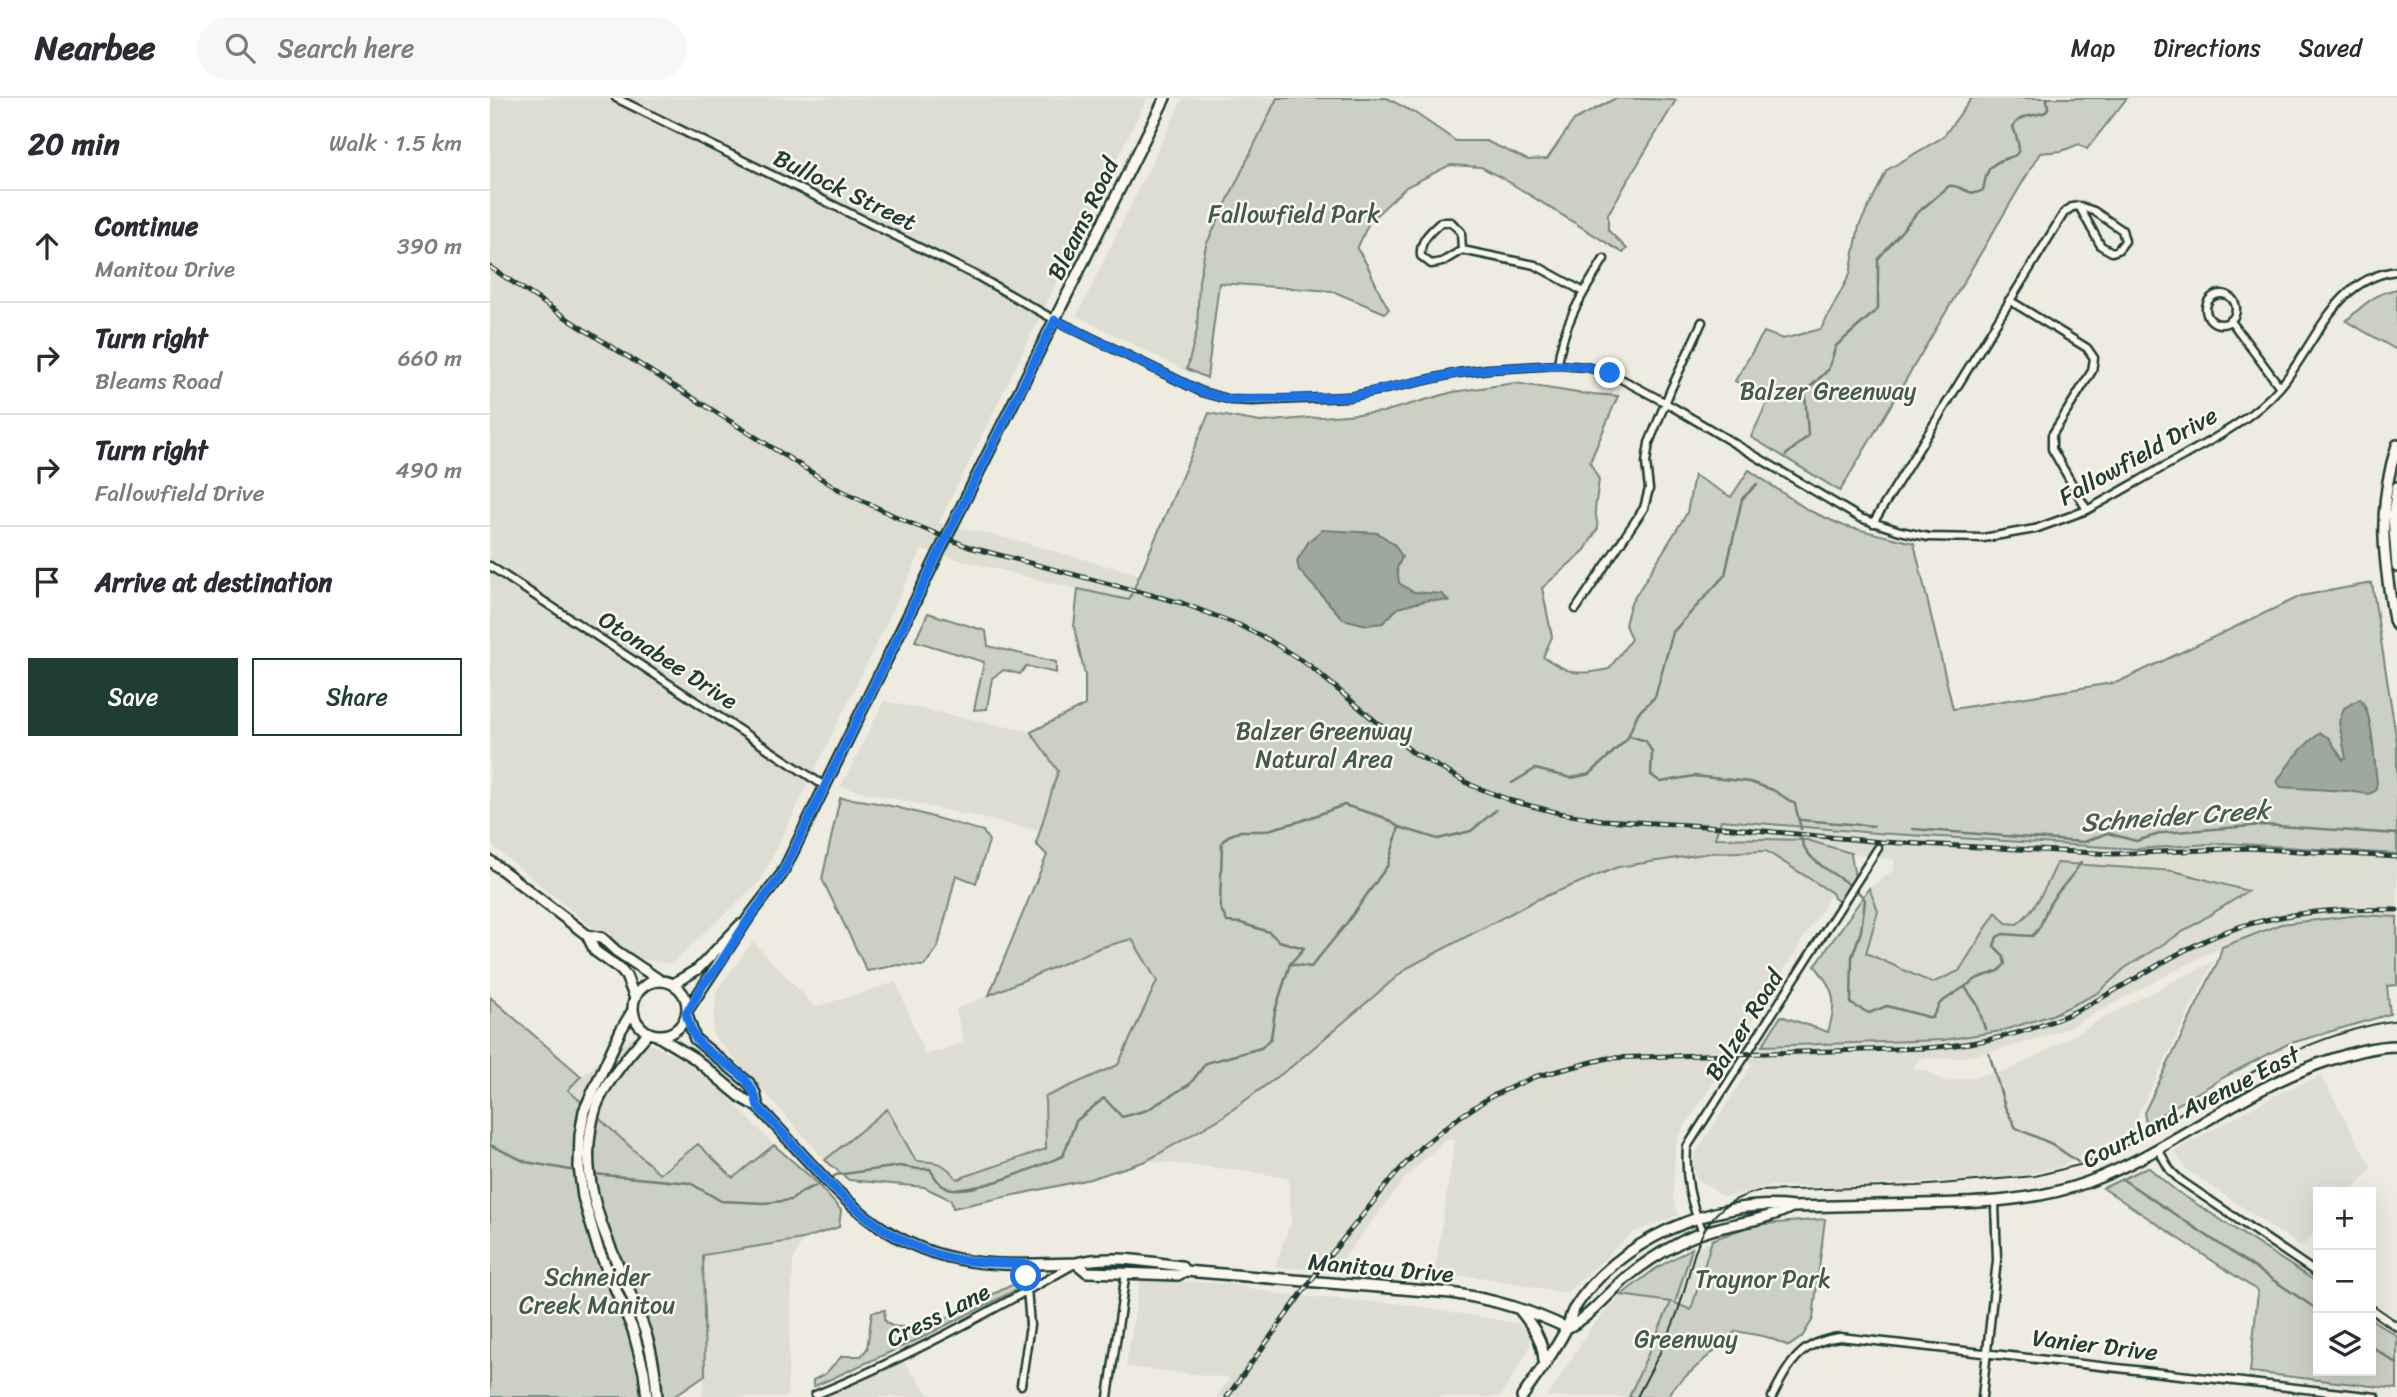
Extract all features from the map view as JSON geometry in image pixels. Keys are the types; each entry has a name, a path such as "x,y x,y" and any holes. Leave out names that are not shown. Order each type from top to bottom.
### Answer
{"main road":[{"name":"Bleams Road","path":"686,1012 782,874 1165,98"},
{"path":"2397,445 2385,495 2384,516 2387,576 2397,626"},
{"path":"2397,487 2393,528 2397,567"},
{"path":"490,861 587,935 602,938 616,951 661,981 673,984 684,995 686,1012 682,1023 666,1034 652,1034 638,1023 633,1010 635,998 643,987 661,981"},
{"name":"Bleams Road","path":"673,984 698,970 727,937 750,917"},
{"path":"587,935 595,951 626,976 635,998"},
{"path":"633,1010 626,1018 584,1111 579,1167 583,1197 598,1248 634,1330 647,1397"},
{"name":"Manitou Drive","path":"686,1012 695,1039 749,1083 755,1093 758,1107"},
{"path":"652,1034 613,1078 597,1106 590,1136 590,1167 597,1217 646,1335 657,1397"},
{"name":"Manitou Drive","path":"652,1034 694,1058 741,1098 758,1107 848,1203 886,1232 928,1251 970,1261 1025,1264 1076,1264 1088,1260 1128,1261 1181,1266 1185,1271"},
{"name":"Courtland Avenue East","path":"1567,1328 1573,1311 1610,1268 1664,1230 1697,1218 1725,1211 1777,1205 1793,1207 1995,1203 2065,1190 2119,1169 2158,1149 2292,1073 2348,1054 2397,1046"},
{"name":"Courtland Avenue East","path":"1567,1328 1583,1320 1653,1257 1703,1232 1777,1214 1793,1207"},
{"name":"Manitou Drive","path":"1076,1264 1087,1272 1178,1275 1185,1271 1451,1293 1485,1298 1567,1328"},
{"path":"1518,1308 1537,1332 1544,1363"},
{"path":"1522,1397 1567,1328"}],"street":[{"name":"Bullock Street","path":"616,98 977,276 1055,320"},
{"path":"1873,523 2064,213 2079,206 2094,212 2122,230 2125,235 2123,247 2112,252 2106,250 2079,206"},
{"path":"1462,250 1461,232 1451,222 1441,222 1430,232 1420,249 1421,256 1431,264 1442,262 1462,250 1535,265 1584,292"},
{"path":"1558,365 1564,330 1604,260"},
{"name":"Fallowfield Drive","path":"1055,320 1202,392 1231,400 1349,397 1458,373 1558,365 1586,367 1610,373 1666,403 1860,518 1928,537 1983,538 2035,529 2087,510 2221,435 2254,412 2280,387 2327,316 2351,290 2371,278 2397,271"},
{"path":"2221,294 2231,297 2236,307 2235,317 2231,321 2220,324 2210,319 2206,308 2211,298 2221,294"},
{"path":"2009,300 2087,348 2094,358 2092,371 2052,435 2051,442 2052,449 2087,510"},
{"path":"2231,321 2280,387"},
{"path":"1576,609 1644,508 1648,489 1647,451 1671,389 1702,322"},
{"name":"Otonabee Drive","path":"490,566 825,786"},
{"name":"Balzer Road","path":"1703,1232 1685,1173 1688,1146 1878,848"},
{"path":"2158,1149 2170,1170 2180,1180 2313,1271"},
{"path":"1982,1397 1997,1260 1995,1203"},
{"path":"1021,1385 1030,1325 1025,1264"},
{"name":"Cress Lane","path":"815,1395 854,1379 1076,1264"},
{"path":"1108,1397 1126,1272"},
{"path":"2376,1313 2397,1327"},
{"name":"Vanier Drive","path":"1772,1397 1789,1365 1811,1345 1824,1339 1840,1337 2376,1397"}],"shaded area":[{"path":"490,98 1147,98 939,523 1014,540 1184,587 1763,822 1876,833 2137,849 2224,843 2397,854 2397,917 2360,915 2281,924 2201,957 2061,1031 2011,1047 1960,1058 1921,1058 1912,1068 1928,1071 1945,1082 2010,1070 2214,961 2137,1117 2140,1127 2059,1167 2010,1178 1831,1187 1770,1186 1724,1197 1696,1178 1693,1165 1696,1152 1753,1063 1726,1064 1682,1130 1675,1149 1673,1201 1678,1215 1634,1232 1566,1293 1480,1277 1434,1276 1455,1140 1446,1139 1408,1175 1336,1268 1275,1267 1291,1222 1289,1179 1249,1171 1146,1161 1221,1118 1291,1067 1407,968 1536,900 1618,867 1710,853 1766,851 1832,893 1740,1040 1762,1046 2001,1031 2052,1015 2098,993 2125,968 2247,891 2058,863 2047,886 2026,917 2017,924 2006,923 1995,913 1958,971 1932,983 1866,953 1878,911 1869,888 1893,871 1895,860 1851,853 1807,840 1692,837 1189,615 922,550 761,880 671,964 628,957 490,844"},
{"path":"1183,98 1277,98 1229,197 1199,281 1197,330 1186,371 1077,316"},
{"path":"1322,530 1378,533 1395,545 1402,557 1397,568 1399,583 1413,592 1442,594 1449,601 1428,600 1398,608 1383,623 1367,625 1343,619 1299,570 1297,561 1309,541"},
{"path":"2360,699 2368,714 2370,726 2377,783 2375,791 2369,794 2281,787 2277,782 2286,768 2320,733 2329,738 2343,760 2346,758 2339,722 2344,708"},
{"path":"884,701 1031,732 1058,771 1039,831 841,787"},
{"path":"1134,938 1157,981 1118,1066 1045,1097 1046,1149 956,1179 948,1166 938,1162 916,1161 887,1109 825,1160 712,1034 717,990 753,942 815,1007 896,982 925,1055 964,1043 956,1009 1099,948"},
{"path":"634,1036 681,1059 725,1093 774,1145 732,1178 660,1175 567,1090 581,1076"},
{"path":"2321,1076 2372,1168 2355,1187 2313,1187 2313,1234 2301,1247 2187,1170 2174,1151 2281,1092"},
{"path":"803,1239 793,1262 787,1397 702,1397 705,1375 703,1255"},
{"path":"1712,1242 1685,1327 1631,1397 1665,1328 1692,1248"},
{"path":"1140,1279 1230,1284 1285,1295 1404,1304 1517,1323 1530,1335 1530,1347 1500,1397 1216,1397 1230,1378 1126,1367"},
{"path":"1621,1295 1672,1302 1629,1397 1547,1397 1592,1326"},
{"path":"903,1361 931,1397 828,1397"}],"green space":[{"name":"Fallowfield Park","path":"1277,98 1387,98 1456,141 1486,141 1528,160 1547,159 1574,120 1616,98 1676,100 1608,214 1608,230 1627,249 1623,253 1481,167 1450,165 1406,187 1369,222 1357,249 1389,309 1385,313 1332,291 1219,283 1207,378 1187,369 1197,330 1199,281 1206,245"},
{"name":"Balzer Greenway","path":"1972,98 2127,98 2087,149 2079,144 2062,151 2040,153 1840,491 1751,437 1768,401 1735,381 1764,332 1783,339 1821,329 1850,274 1859,226 1887,170 1943,137"},
{"path":"2397,289 2397,350 2346,321 2375,297"},
{"name":"Balzer Greenway Natural Area","path":"1515,383 1618,396 1590,462 1599,480 1595,509 1598,528 1585,550 1542,588 1552,637 1543,657 1560,667 1581,673 1609,669 1631,639 1625,625 1630,605 1687,513 1694,475 1731,497 1749,470 1808,510 1844,526 1914,543 1953,709 2118,682 2301,596 2372,583 2397,743 2397,854 2224,843 2137,849 1876,833 1721,820 1715,838 1807,840 1851,853 1855,878 1841,903 1832,893 1766,851 1710,853 1618,867 1536,900 1407,968 1291,1067 1221,1118 1146,1161 1090,1179 953,1208 951,1200 924,1187 849,1180 825,1160 887,1109 916,1161 939,1164 957,1179 1046,1149 1045,1097 1118,1065 1157,981 1132,939 1099,948 989,995 1047,855 1036,844 1058,771 1031,732 1085,705 1085,675 1074,627 1078,589 1129,600 1209,413 1260,422 1383,412 1453,392"},
{"path":"928,613 986,631 988,646 1056,662 1056,673 1026,666 1020,674 1004,670 992,678 987,709 974,710 984,662 915,641"},
{"path":"840,798 894,807 983,831 989,841 976,883 956,875 938,947 924,966 898,965 867,971 822,879"},
{"path":"2057,863 2174,871 2248,891 2125,968 2098,993 2052,1015 2001,1031 1944,1040 1762,1046 1781,1016 1828,1032 1833,1013 1833,997 1815,966 1869,888 1878,911 1866,953 1932,983 1959,971 1996,912 2006,923 2017,924 2024,918 2040,896"},
{"path":"2360,915 2397,917 2397,985 2387,986 2390,1014 2288,1044 2146,1123 2144,1113 2218,961 2222,947 2281,924"},
{"name":"Schneider Creek Manitou","path":"490,997 581,1076 568,1090 660,1174 698,1144 733,1178 774,1145 813,1179 841,1210 839,1227 803,1239 703,1255 705,1375 673,1397 490,1397"},
{"path":"2148,1167 2175,1190 2313,1280 2313,1376 2376,1376 2376,1322 2397,1336 2397,1389 2250,1372 2258,1291 2103,1188"},
{"name":"Traynor Park","path":"1825,1219 1813,1319 1802,1337 1789,1346 1767,1337 1736,1331 1674,1387 1668,1397 1629,1397 1671,1302 1621,1295 1655,1269 1692,1248 1675,1303 1691,1310 1712,1240 1753,1225"},
{"path":"1016,1283 1016,1290 919,1339 813,1387 813,1380 825,1374 842,1356 861,1356 867,1349 872,1312 885,1310 884,1319 889,1325 910,1328 920,1333"}],"waterway":[{"path":"1786,455 1808,436 1805,392 1828,370 1836,346 1878,309 1878,259 1916,214 1949,186 1974,193 1983,190 1990,168 2018,153 2013,127 2024,117 2046,112 2047,98"},
{"path":"1512,783 1535,769 1571,778 1590,774 1627,739 1638,713 1655,697 1673,632 1725,575 1742,499 1757,484"},
{"name":"Schneider Creek","path":"1630,736 1646,741 1652,752 1651,775 1661,782 1694,776 1750,782 1773,790 1795,804 1801,829"},
{"name":"Schneider Creek","path":"830,1179 836,1175 900,1166 930,1169 941,1185 953,1189 1002,1180 1063,1156 1076,1121 1104,1098 1122,1117 1147,1110 1190,1084 1206,1063 1261,1048 1271,1038 1275,1011 1290,964 1304,948 1279,941 1269,932 1241,923 1227,922 1220,907 1222,842 1228,836 1241,831 1264,831 1344,805 1438,839 1471,831 1496,810"},
{"name":"Schneider Creek","path":"1801,820 1874,826"},
{"name":"Schneider Creek","path":"1913,829 2084,842 2107,833 2136,841 2163,833 2264,825 2397,834"},
{"name":"Schneider Creek","path":"1290,964 1311,967 1346,924 1388,865 1399,827"},
{"name":"Schneider Creek","path":"1801,837 1804,847 1819,864 1850,885 1865,900 1861,931 1852,957 1851,1004 1869,1013 1887,1006 1932,1018 1940,1003 1978,978 1999,971 2005,964 2003,955 1994,946 1997,937 2003,934 2032,936 2040,926 2051,901 2081,862"},
{"path":"1965,987 1977,1004 1985,1029"},
{"path":"1989,1053 2005,1107 2016,1128 2052,1144 2078,1162"},
{"name":"Schneider Creek","path":"490,1145 526,1162 576,1171"},
{"name":"Schneider Creek","path":"593,1174 690,1183 721,1201 765,1203 791,1200 803,1191 824,1182"},
{"path":"2122,1179 2313,1307"},
{"path":"2376,1349 2397,1364"}],"tram line":[{"path":"1637,1397 1671,1329 1699,1240 1720,1210 1736,1199 1759,1191 1917,1186 2035,1176 2083,1164 2125,1146 2223,1088 2289,1054 2324,1039 2397,1020"}],"railway":[{"path":"490,267 577,325 838,489 905,521 969,547 1182,603 1239,625 1310,666 1412,752 1471,785 1512,801 1602,820 1722,827 1882,842 2115,854 2248,848 2397,857"},
{"path":"1227,1397 1323,1264 1421,1147 1490,1097 1534,1077 1608,1058 1925,1048 1989,1040 2049,1023 2069,1014 2181,952 2239,927 2278,917 2318,912 2397,910"}],"route":[{"path":"1026,1276 1025,1264 986,1263 928,1251 886,1232 860,1214 758,1107 755,1093 749,1083 695,1039 686,1014 703,985 782,874 1055,320 1202,392 1231,400 1349,397 1458,373 1489,369 1558,365 1586,367 1610,373"}],"park label":[{"name":"Greenway","path":"1686,1339"}]}
